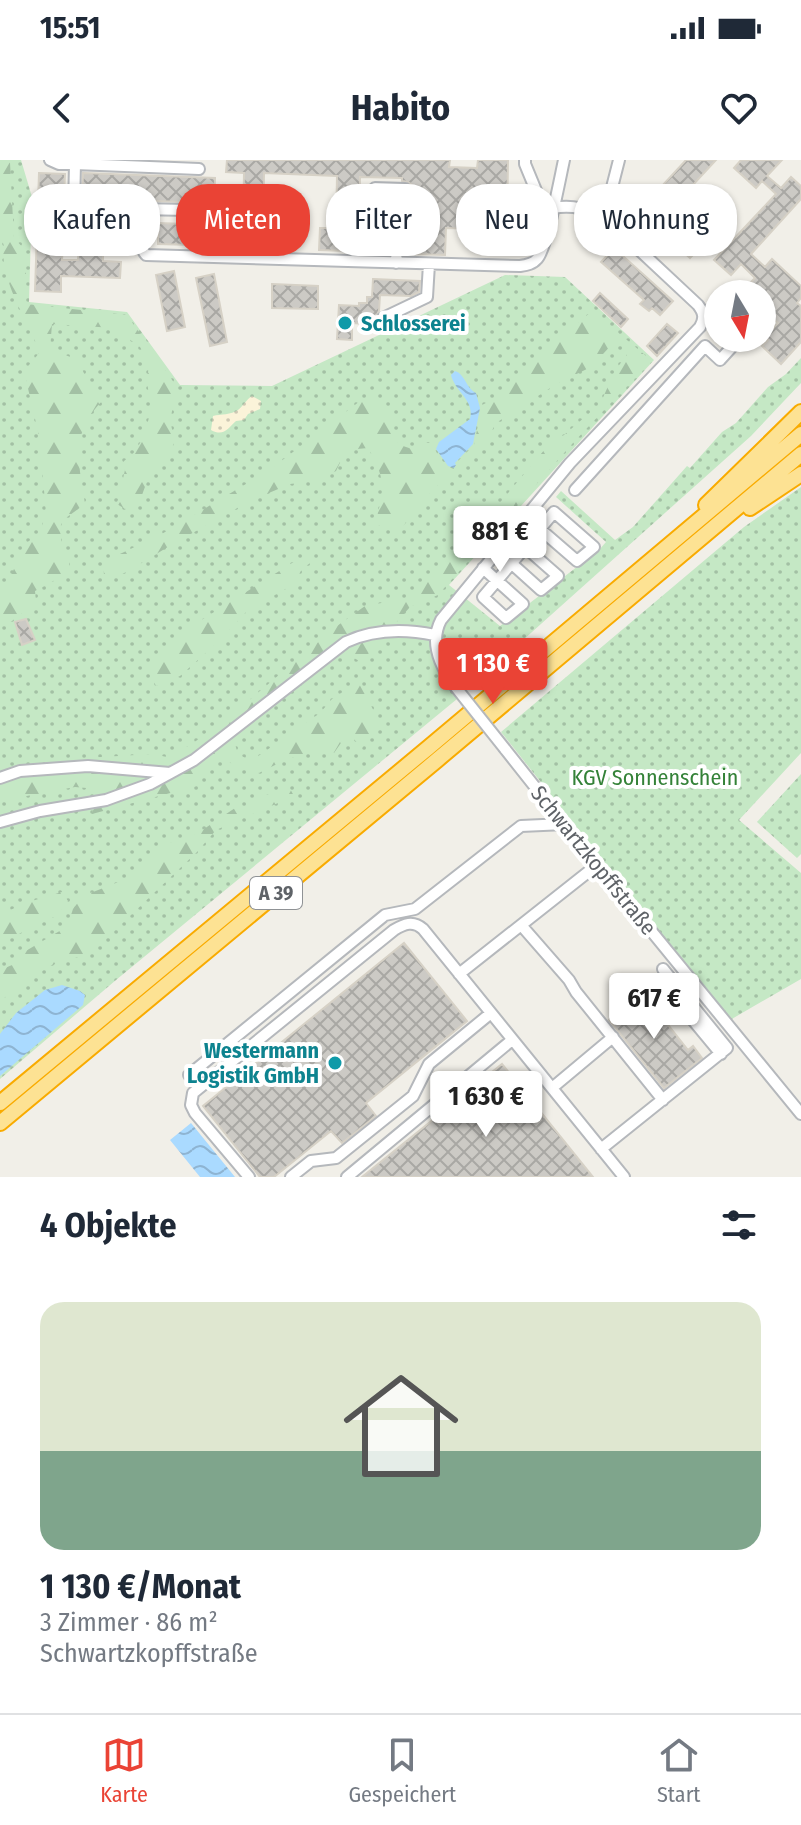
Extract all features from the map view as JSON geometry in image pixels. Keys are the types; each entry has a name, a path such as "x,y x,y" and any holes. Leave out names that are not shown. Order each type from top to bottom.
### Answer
{"highway":[{"path":"678,539 705,506 801,412"},
{"name":"A 39","path":"0,1103 801,434"},
{"name":"A 39","path":"0,1123 801,454"},
{"path":"712,531 801,474"}],"street":[{"path":"50,160 59,164 199,169"},
{"path":"525,160 533,184"},
{"path":"558,186 564,160"},
{"path":"613,184 619,160"},
{"path":"75,164 75,184"},
{"path":"375,188 405,189 404,223 398,227 371,217 372,192 375,188"},
{"path":"160,255 511,267 528,265 540,256"},
{"path":"396,256 396,263"},
{"path":"0,822 40,811 106,800 172,773 194,760 346,642 357,637 412,631 435,635 449,609 570,463 700,327 703,320 698,305 646,256"},
{"path":"383,318 427,297 429,264"},
{"path":"575,490 704,347"},
{"path":"711,352 720,360 727,352"},
{"path":"592,440 608,454"},
{"path":"483,568 496,580 525,547 540,529 554,512 594,547 577,561 540,529 528,514"},
{"path":"511,563 541,590 558,576 525,547"},
{"name":"Schwartzkopffstraße","path":"435,635 439,660 454,685 801,1114"},
{"path":"0,778 20,771 88,766 172,773"},
{"path":"189,1075 385,915 415,909 521,826 565,824"},
{"path":"459,974 597,865"},
{"path":"249,1177 195,1113 191,1105 193,1093 394,930 412,923 423,929 624,1177"},
{"path":"521,925 569,980 663,1100"},
{"path":"601,1149 727,1048 663,969"},
{"path":"682,1007 721,1054"},
{"path":"291,1177 311,1161 336,1158 413,1096 429,1064 491,1013"},
{"path":"552,1088 613,1037"},
{"path":"347,1177 512,1040"}],"green space":[{"path":"0,160 21,160 28,184 24,184 24,256 30,256 29,302 127,312 180,385 272,386 505,275 565,277 654,360 449,585 500,626 606,542 556,497 561,491 615,540 633,527 687,466 690,468 722,432 736,423 768,387 801,358 801,383 751,436 457,699 0,1079"},
{"path":"0,160 6,160 10,163 14,238 26,256 26,304 127,315 177,387 170,421 175,441 167,459 150,473 138,506 125,509 117,504 125,470 124,461 133,454 145,435 151,408 147,382 149,363 140,347 114,328 52,324 50,349 78,360 91,389 102,401 85,426 79,450 85,504 63,520 60,528 62,546 70,558 69,567 57,579 35,591 36,602 0,627 0,591 10,578 25,544 40,533 46,512 39,436 24,371 40,352 6,272 0,234"},
{"path":"592,311 651,360 438,595 410,607 361,662 333,646 296,677 234,741 238,754 251,761 358,682 381,724 362,748 351,736 343,740 334,753 315,751 285,760 259,773 237,768 223,757 205,768 200,785 92,814 98,789 75,787 0,801 0,782 41,772 89,768 85,758 152,754 167,757 192,744 365,606 403,599 416,593 465,544 551,442 564,435 600,404 616,369 627,355 627,349 615,341 591,367 558,383 496,423 477,452 431,491 425,503 401,528 375,524 382,485 368,448 346,450 336,471 316,481 290,484 250,501 127,572 112,577 104,575 103,562 160,535 268,471 364,398 393,408 391,434 400,445 415,450 426,443 437,443 435,449 440,458 454,469 474,445 482,405 509,386 521,371 536,364 546,350"},
{"name":"KGV Sonnenschein","path":"801,487 801,753 739,820 801,873 801,979 730,1020 501,732 744,527"},
{"path":"311,554 313,561 302,569 293,585 249,609 180,676 156,686 146,665 195,624"},
{"path":"801,774 801,854 797,858 757,822"},
{"path":"289,787 294,796 216,830 91,953 49,966 0,1001 0,970 17,963 24,952 63,929 83,896 126,879 140,869 160,846 198,833 235,808 245,811 266,795"},
{"path":"62,892 68,901 58,915 0,943 0,915 25,903"}],"sand":[{"path":"252,396 261,401 260,409 248,414 244,420 236,421 223,432 211,430 213,416 235,412"}],"water":[{"path":"455,371 476,393 480,408 473,444 454,468 448,466 436,449 439,442 470,419 470,406 451,375"},
{"path":"62,985 85,995 83,1005 0,1076 0,1034 16,1013 45,990"},
{"path":"191,1123 235,1177 200,1177 170,1140"}],"building":[{"path":"227,160 450,160 449,167 477,168 478,160 508,160 508,184 456,184 456,228 446,228 445,255 440,255 440,184 411,184 402,181 402,178 360,177 360,184 337,184 337,176 264,173 264,184 244,184 244,173 226,172"},
{"path":"686,160 716,160 694,184 664,184"},
{"path":"741,160 782,160 767,176 781,188 791,177 801,186 801,199 751,254 765,267 772,259 801,286 801,298 797,303 801,306 801,342 781,364 768,352 776,352 776,280 753,280 755,278 741,264 731,275 714,260 718,256 737,256 737,236 776,194 762,181 756,188 734,168"},
{"path":"39,173 65,174 65,184 39,184"},
{"path":"83,173 215,178 215,184 176,184 176,202 160,201 160,184 83,184"},
{"path":"160,223 176,224 176,245 160,244"},
{"path":"320,228 326,228 326,250 319,250"},
{"path":"36,256 62,256 62,260 78,260 78,256 103,256 103,261 121,262 120,278 61,276 61,292 35,291"},
{"path":"607,256 623,256 673,301 660,315 652,308 649,311 640,304 644,300 601,262"},
{"path":"174,271 185,327 167,331 156,275"},
{"path":"214,274 227,342 210,346 196,278"},
{"path":"373,279 420,281 419,292 411,296 380,295 379,311 375,318 379,329 366,329 367,324 352,323 352,340 337,339 339,305 359,306 359,303 367,303 367,297 372,297"},
{"path":"272,284 318,286 318,309 272,308"},
{"path":"600,293 628,319 621,327 593,301"},
{"path":"667,324 678,333 657,356 647,346"},
{"path":"26,619 35,640 22,645 15,622"},
{"name":"Westermann Logistik GmbH","path":"404,943 467,1021 366,1103 376,1116 342,1143 331,1131 274,1177 260,1177 203,1106"},
{"path":"642,992 688,1050 693,1046 702,1058 664,1088 609,1020"},
{"path":"502,1064 593,1177 362,1177"}],"place":[{"name":"Schlosserei","path":"345,323"},
{"name":"Westermann Logistik GmbH","path":"335,1063"}]}
